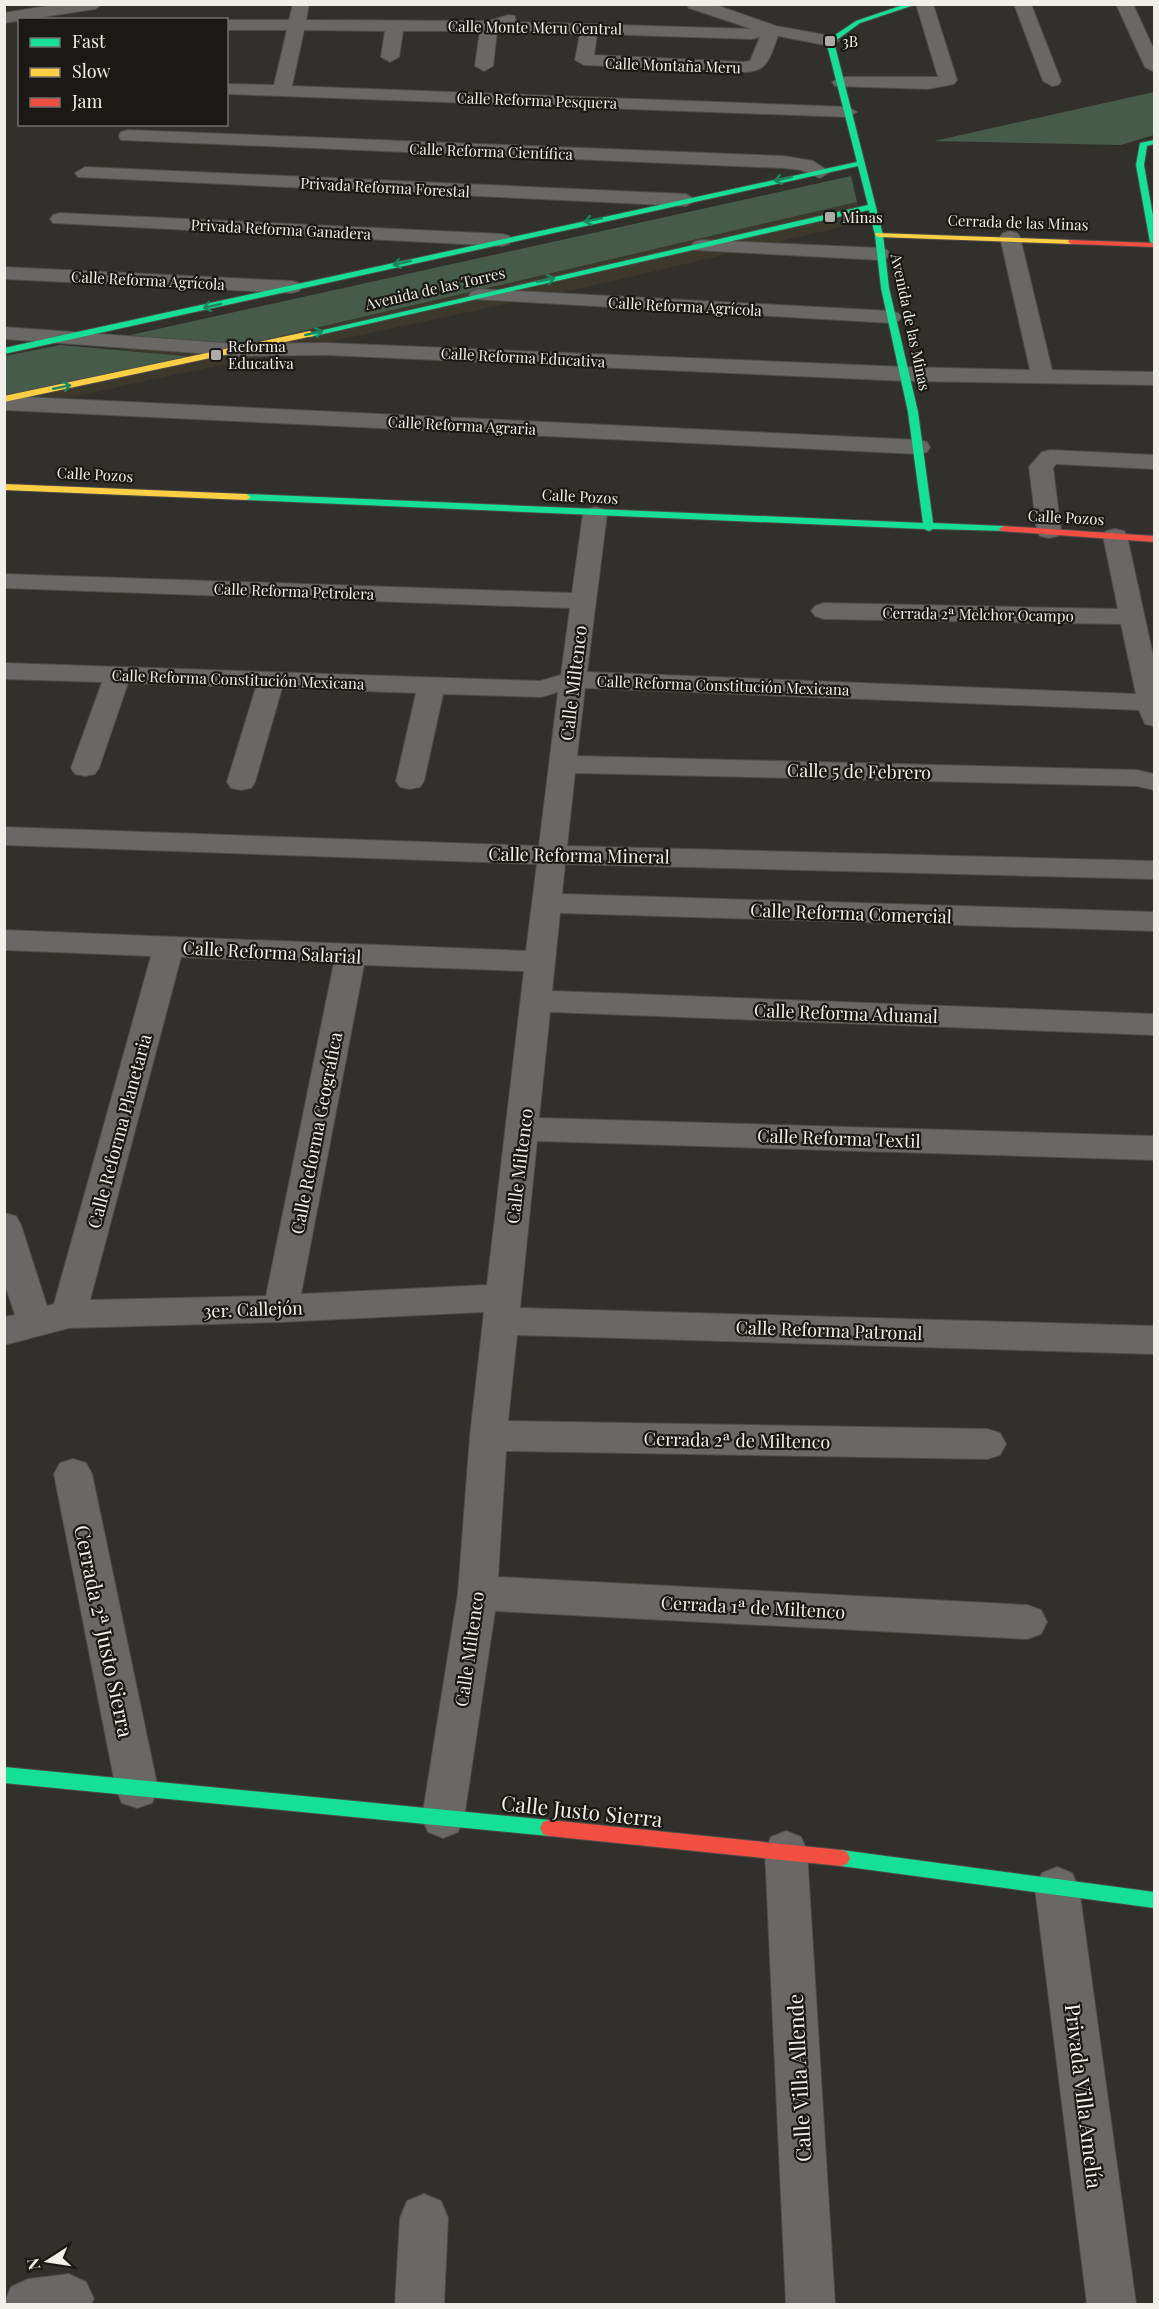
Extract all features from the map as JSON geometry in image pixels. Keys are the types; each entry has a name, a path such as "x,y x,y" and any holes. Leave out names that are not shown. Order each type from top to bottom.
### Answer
{"street":[{"path":"4,18 75,10 95,4"},
{"path":"282,90 301,4"},
{"path":"695,4 732,9 772,30 830,41 838,33 855,23 914,5 948,80 943,82 841,82"},
{"path":"1022,4 1052,81"},
{"path":"1124,4 1155,67"},
{"path":"484,66 489,26 544,10"},
{"name":"Calle Monte Meru Central","path":"228,25 395,24 590,28 619,20 752,34 772,30"},
{"path":"390,57 395,24"},
{"name":"Calle Montaña Meru","path":"590,28 584,60 744,67 754,67 758,63 772,30"},
{"name":"Avenida de las Minas","path":"830,41 880,244 891,317 906,374 919,447 929,528"},
{"name":"Calle Reforma Pesquera","path":"228,89 848,112"},
{"name":"Calle Reforma Científica","path":"128,136 163,131 784,162 806,165 820,172"},
{"path":"1155,142 1143,146 1155,243"},
{"name":"Avenida de las Torres","path":"4,351 861,162"},
{"name":"Privada Reforma Forestal","path":"85,173 686,200"},
{"name":"Avenida de las Torres","path":"4,401 871,207"},
{"name":"Privada Reforma Ganadera","path":"60,219 502,240"},
{"path":"1010,237 1043,377"},
{"name":"Cerrada de las Minas","path":"880,244 1010,237 1155,243"},
{"path":"701,246 880,244"},
{"name":"Calle Reforma Agrícola","path":"4,273 292,287"},
{"name":"Calle Reforma Agrícola","path":"479,295 891,317"},
{"name":"Calle Reforma Educativa","path":"4,333 77,336 238,350 327,349 906,374 1155,379"},
{"name":"Calle Reforma Agraria","path":"4,401 919,447"},
{"path":"1050,531 1041,467 1050,457 1155,462"},
{"name":"Calle Pozos","path":"4,487 595,514 1050,531 1155,539"},
{"name":"Calle Miltenco","path":"443,1818 478,1593 488,1436 524,1129 562,764 595,514"},
{"path":"1116,536 1131,617 1154,708"},
{"name":"Calle Reforma Petrolera","path":"4,581 584,601"},
{"name":"Cerrada 2ª Melchor Ocampo","path":"824,611 1131,617"},
{"name":"Calle Reforma Constitución Mexicana","path":"4,671 542,689 573,680 1154,708"},
{"path":"85,768 117,676"},
{"path":"241,782 271,680"},
{"path":"410,781 431,686"},
{"name":"Calle 5 de Febrero","path":"562,764 1137,778 1155,782"},
{"name":"Calle Reforma Mineral","path":"4,836 1155,870"},
{"name":"Calle Reforma Comercial","path":"547,903 1155,922"},
{"name":"Calle Reforma Salarial","path":"4,940 541,962"},
{"name":"Calle Reforma Planetaria","path":"69,1314 169,947"},
{"name":"Calle Reforma Geográfica","path":"281,1309 351,956"},
{"name":"Calle Reforma Aduanal","path":"537,1001 1155,1025"},
{"name":"Calle Reforma Textil","path":"524,1129 1155,1148"},
{"path":"6,1238 20,1327"},
{"name":"3er. Callejón","path":"20,1327 69,1314 281,1309 362,1303 503,1309"},
{"name":"Calle Reforma Patronal","path":"503,1309 1155,1340"},
{"name":"Cerrada 2ª de Miltenco","path":"488,1436 987,1444"},
{"name":"Cerrada 2ª Justo Sierra","path":"73,1474 137,1789"},
{"name":"Cerrada 1ª de Miltenco","path":"478,1593 1027,1622"},
{"name":"Calle Justo Sierra","path":"4,1775 786,1851 1155,1900"},
{"name":"Calle Villa Allende","path":"786,1851 811,2304"},
{"name":"Privada Villa Amelía","path":"1057,1888 1112,2304"},
{"path":"419,2304 424,2218"}],"shaded area":[{"path":"857,202 862,222 609,282 5,411 4,396 193,357 123,350 146,338 242,345"}],"green space":[{"path":"1154,92 1154,135 1121,145 934,141"},
{"path":"851,176 857,202 242,345 126,336"},
{"path":"60,345 196,357 5,396 5,356"}],"traffic: fast":[{"path":"914,4 858,22 830,41 879,235 885,288 913,412 929,528"},
{"path":"1154,142 1143,145 1140,165 1154,242"},
{"path":"4,351 861,163"},
{"path":"310,334 871,207"},
{"path":"246,497 1004,529"},
{"path":"4,1775 549,1828"},
{"path":"841,1858 1154,1900"}],"traffic: slow":[{"path":"879,235 1072,242"},
{"path":"4,399 310,334"},
{"path":"4,487 246,497"}],"traffic: jam":[{"path":"1072,242 1154,245"},
{"path":"1004,529 1154,539"},
{"path":"549,1828 841,1858"}],"place":[{"name":"3B","path":"830,41"},
{"name":"Minas","path":"830,217"},
{"name":"Reforma Educativa","path":"216,355"}]}
